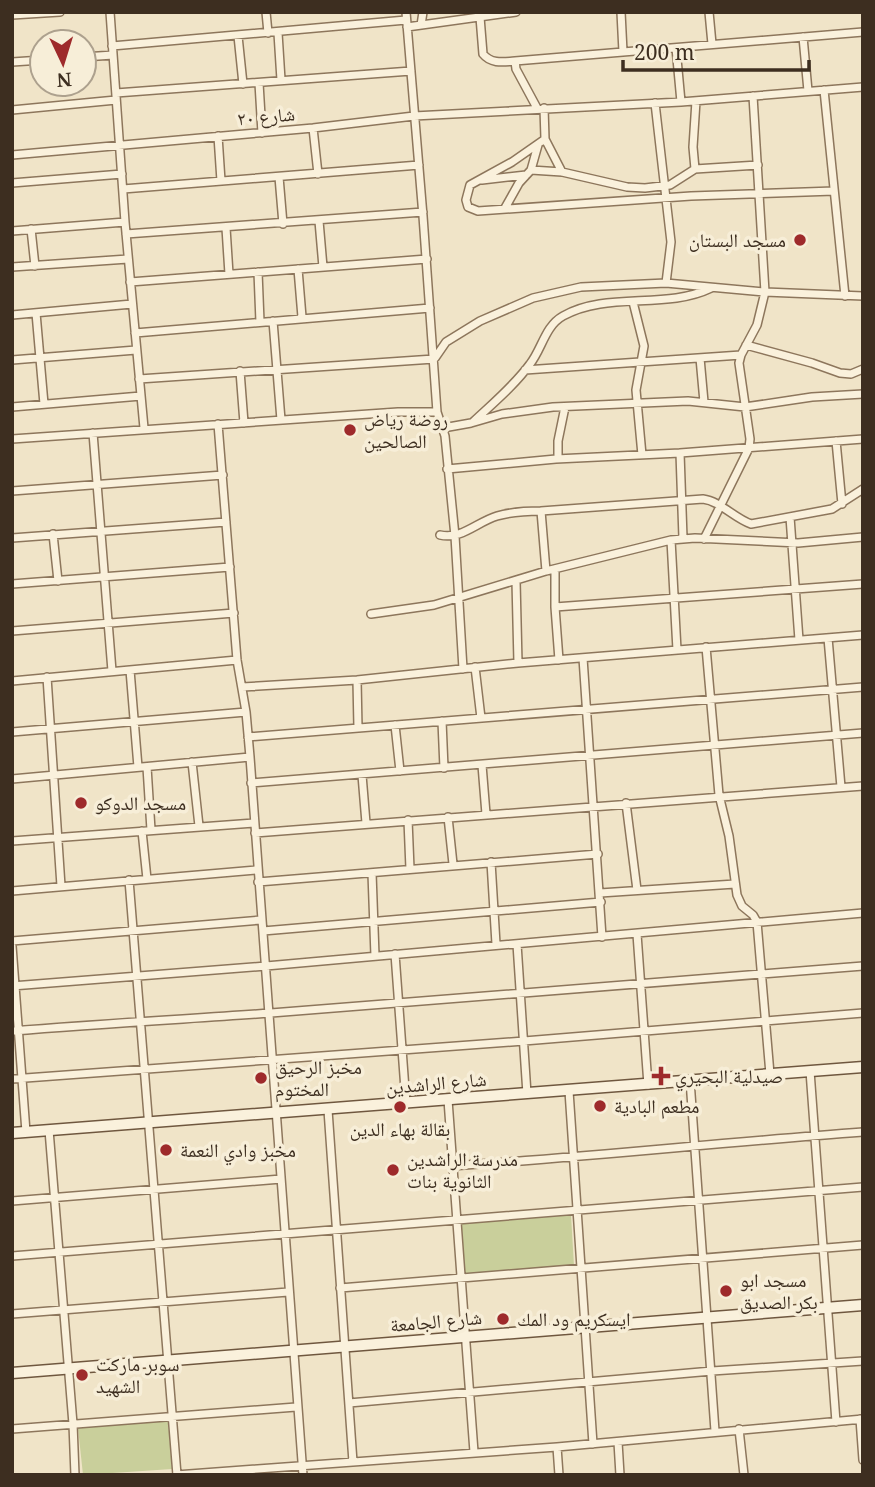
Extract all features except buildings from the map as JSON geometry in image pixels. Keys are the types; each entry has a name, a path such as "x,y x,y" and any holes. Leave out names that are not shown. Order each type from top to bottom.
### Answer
{"street":[{"path":"12,15 60,12"},
{"path":"110,12 128,259 144,428"},
{"path":"266,12 268,33"},
{"path":"421,25 423,12"},
{"path":"98,54 238,36 406,20 421,25 516,12"},
{"path":"621,12 624,52"},
{"path":"709,12 712,44"},
{"path":"480,17 483,54 486,59 498,62 863,32"},
{"path":"406,20 437,412 443,428 455,536 463,669"},
{"path":"278,33 281,80"},
{"path":"238,36 243,84"},
{"path":"803,37 808,92"},
{"path":"676,48 681,102"},
{"path":"505,208 528,172 542,142 541,108 519,75 515,61"},
{"path":"12,110 116,96 411,71"},
{"path":"259,83 262,133"},
{"name":"شارع ٢٠","path":"12,155 262,133 414,116 681,102 863,87"},
{"path":"824,90 845,296"},
{"path":"704,538 721,507 750,439 739,363 757,325 765,292 754,96"},
{"path":"695,169 696,101"},
{"path":"655,103 671,247 666,283"},
{"path":"313,128 318,174"},
{"path":"218,136 221,181"},
{"path":"542,142 562,172"},
{"path":"542,142 470,185 466,200 468,207 478,211 666,197 834,191"},
{"path":"123,189 419,165"},
{"path":"478,181 528,172 562,172 627,187 646,188 664,186 695,169 758,165"},
{"path":"12,183 122,174"},
{"path":"279,177 283,223"},
{"path":"126,234 423,212"},
{"path":"319,221 323,267"},
{"path":"12,231 125,222"},
{"path":"226,228 229,274"},
{"path":"31,229 35,266"},
{"path":"12,267 128,259"},
{"path":"130,282 427,259"},
{"path":"298,269 302,317"},
{"path":"258,272 260,322"},
{"path":"434,359 446,342 462,331 533,298 580,287 666,283 765,292 863,296"},
{"path":"471,423 526,370 551,325 562,316 591,307 687,296 712,288"},
{"path":"633,302 644,341 643,362 636,384 642,455"},
{"path":"12,315 132,304"},
{"path":"135,333 430,308"},
{"path":"36,313 44,404"},
{"path":"274,321 281,420"},
{"path":"746,345 840,373 863,369"},
{"path":"12,360 136,350"},
{"path":"526,370 741,355"},
{"path":"700,358 704,402"},
{"path":"139,379 434,359"},
{"path":"240,371 244,423"},
{"path":"443,428 502,414 565,407 672,401 745,407 812,397 863,394"},
{"path":"12,407 141,396"},
{"path":"558,458 558,441 565,407"},
{"path":"12,439 144,428 398,412 437,412"},
{"path":"218,424 237,660 250,757 303,1475"},
{"path":"93,433 113,671"},
{"path":"447,469 558,458 680,453 863,439"},
{"path":"836,441 842,504"},
{"path":"680,453 683,538"},
{"path":"12,491 223,475"},
{"path":"440,536 455,536 495,516 680,500 708,500 751,524 826,511 842,504 863,489"},
{"path":"541,511 546,571"},
{"path":"790,517 799,640"},
{"path":"12,538 226,522"},
{"path":"54,534 58,581"},
{"path":"371,614 434,605 546,571 683,538 792,542 863,537"},
{"path":"671,540 677,650"},
{"path":"12,584 230,567"},
{"path":"555,569 559,660"},
{"path":"516,581 518,663"},
{"path":"555,607 863,584"},
{"path":"12,631 233,613"},
{"path":"242,687 358,680 518,663 863,635"},
{"path":"828,638 841,787"},
{"path":"706,647 719,795 729,836 735,884 739,902 757,922 770,1074"},
{"path":"583,658 602,937"},
{"path":"12,681 237,660"},
{"path":"475,667 481,718"},
{"path":"130,670 138,767"},
{"path":"47,677 61,886"},
{"path":"358,680 358,728"},
{"path":"248,737 863,687"},
{"path":"12,732 246,712"},
{"path":"442,721 444,768"},
{"path":"396,726 400,771"},
{"path":"251,783 863,733"},
{"path":"12,779 250,757"},
{"path":"192,762 198,826"},
{"path":"482,765 486,814"},
{"path":"147,767 147,879"},
{"path":"362,775 366,823"},
{"path":"255,833 719,795 863,786"},
{"path":"626,803 638,890"},
{"path":"448,817 453,864"},
{"path":"408,820 410,869"},
{"path":"12,841 254,823"},
{"path":"258,882 598,854"},
{"path":"491,862 496,944"},
{"path":"12,891 257,870"},
{"path":"372,873 375,956"},
{"path":"130,880 177,1475 557,1447 861,1419 863,1460"},
{"path":"600,893 735,884"},
{"path":"262,931 601,902"},
{"path":"14,986 266,967 496,944 863,913"},
{"path":"26,1132 15,1031 12,944 261,920"},
{"path":"637,934 648,1085"},
{"path":"517,944 527,1094"},
{"path":"396,954 406,1103"},
{"path":"15,1031 863,965"},
{"path":"12,1079 863,1013"},
{"name":"شارع الراشدين","path":"12,1133 863,1067"},
{"path":"810,1071 836,1422"},
{"path":"690,1080 715,1431"},
{"path":"569,1091 593,1444"},
{"path":"448,1100 474,1452"},
{"path":"328,1110 354,1462"},
{"path":"49,1130 75,1475"},
{"path":"452,1166 863,1132"},
{"path":"12,1201 281,1179"},
{"path":"12,1256 863,1187"},
{"path":"340,1288 863,1245"},
{"path":"12,1314 288,1292"},
{"name":"شارع الجامعة","path":"12,1373 863,1305"},
{"path":"349,1403 712,1371 863,1361"},
{"path":"12,1429 296,1407"},
{"path":"739,1429 744,1475"},
{"path":"618,1442 620,1475"},
{"path":"557,1447 559,1475"}],"green space":[{"path":"571,1215 574,1266 464,1275 460,1224"},
{"path":"168,1420 172,1469 83,1475 78,1428"}],"place":[{"name":"مسجد البستان","path":"800,240"},
{"name":"روضة رياض الصالحين","path":"350,430"},
{"name":"مسجد الدوكو","path":"81,803"},
{"name":"صيدلية البحيري","path":"661,1076"},
{"name":"مخبز الرحيق المختوم","path":"261,1078"},
{"name":"مطعم البادية","path":"600,1106"},
{"name":"بقالة بهاء الدين","path":"400,1107"},
{"name":"مخبز وادي النعمة","path":"166,1150"},
{"name":"مدرسة الراشدين الثانوية بنات","path":"393,1170"},
{"name":"مسجد ابو بكر الصديق","path":"726,1291"},
{"name":"ايسكريم ود المك","path":"503,1319"},
{"name":"سوبر ماركت الشهيد","path":"82,1375"}]}
